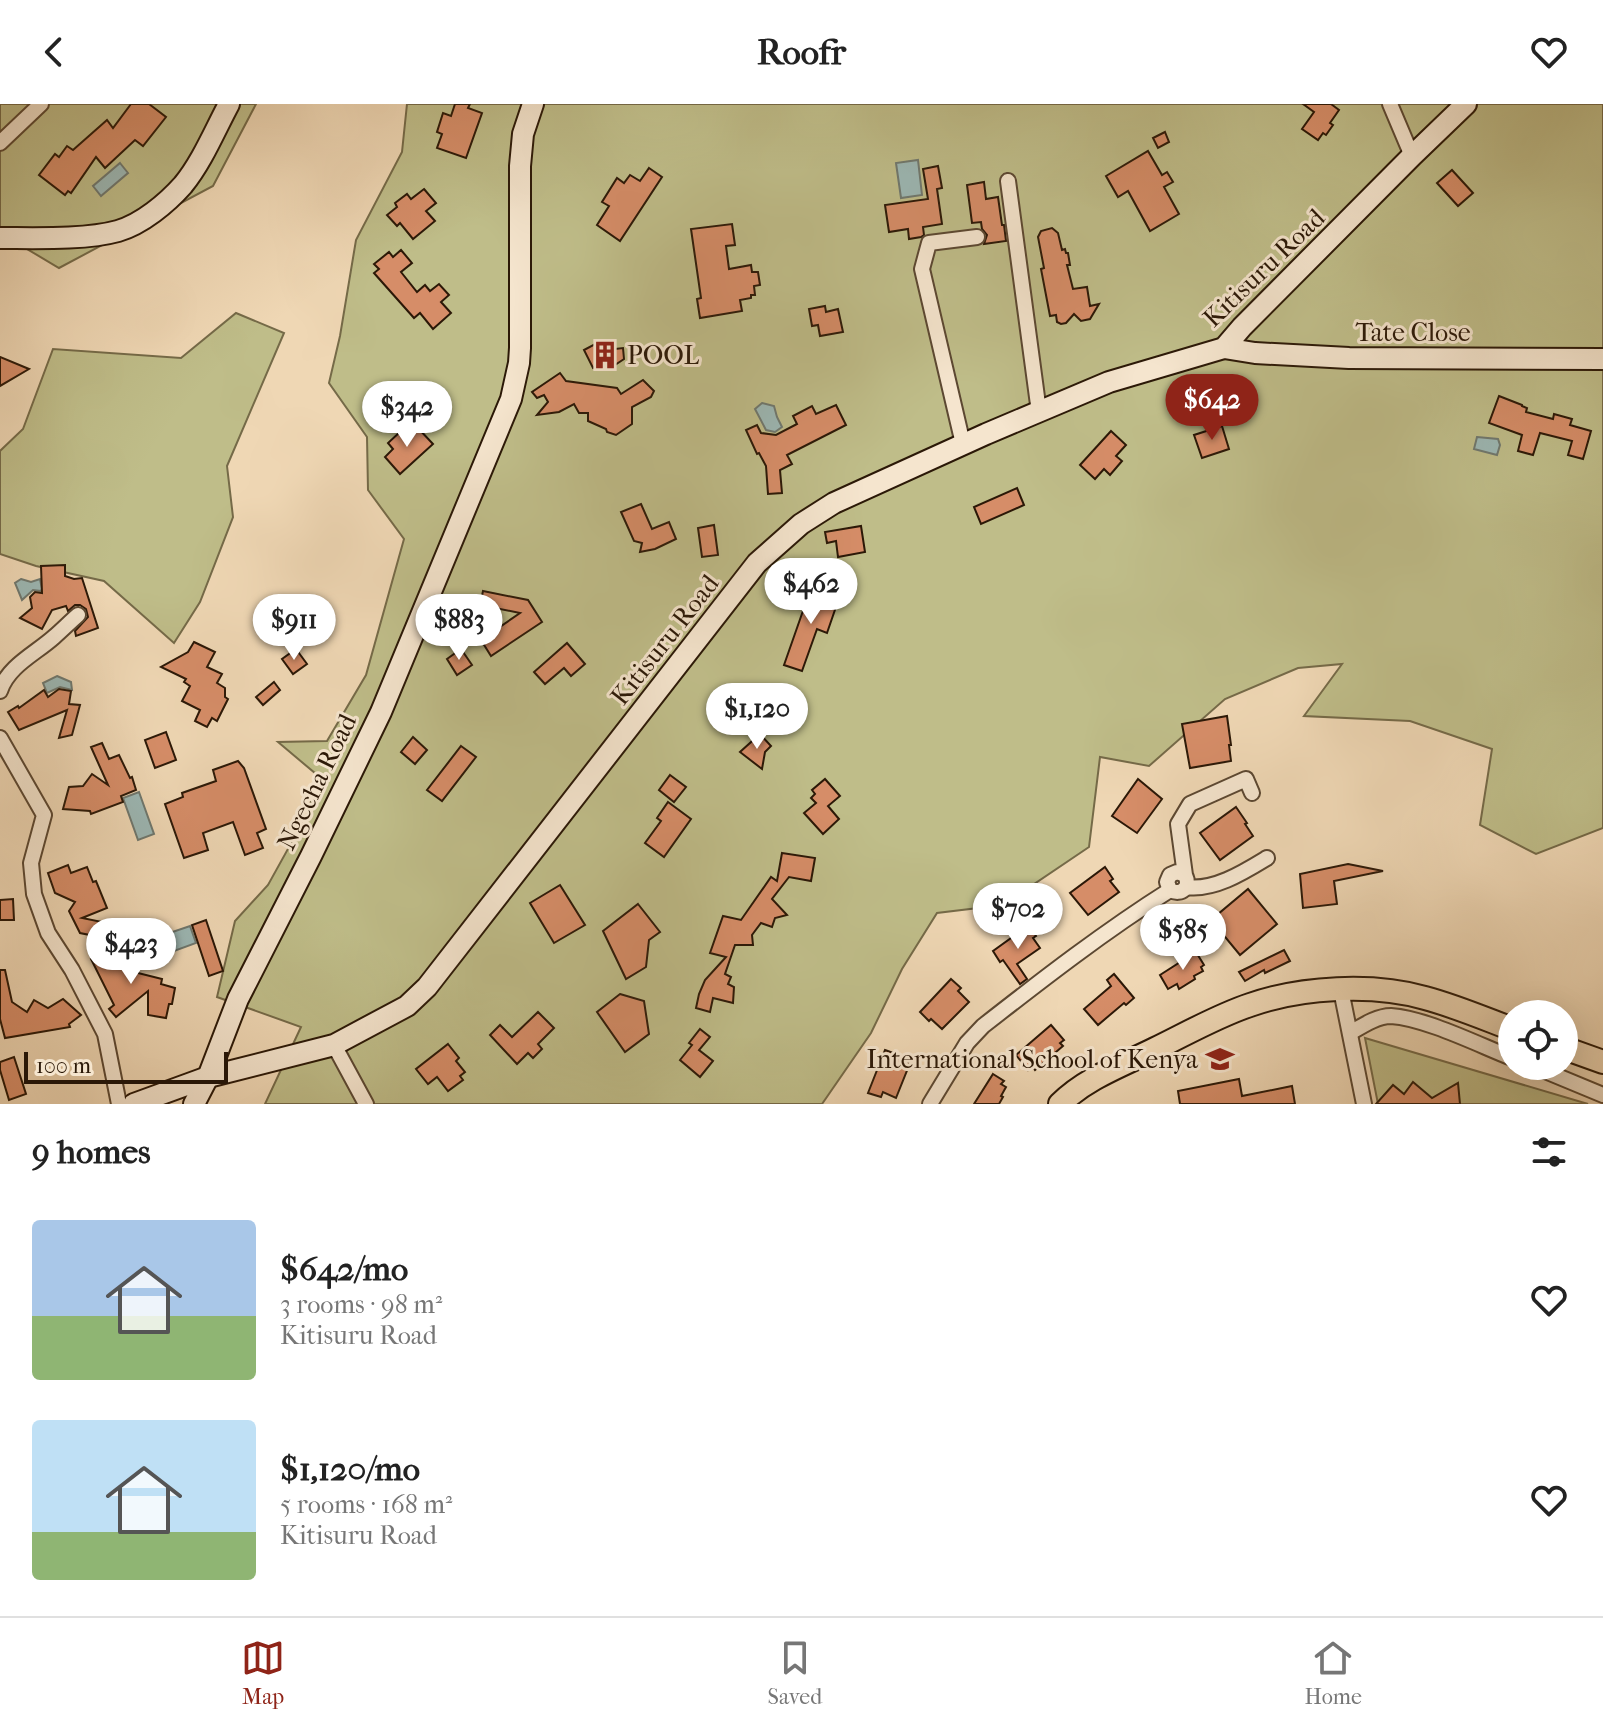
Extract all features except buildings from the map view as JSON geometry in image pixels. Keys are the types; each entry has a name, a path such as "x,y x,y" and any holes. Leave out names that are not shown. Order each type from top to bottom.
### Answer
{"main road":[{"path":"1060,1104 1092,1080 1209,1022 1250,1005 1294,994 1368,989 1423,997 1498,1024"},
{"path":"1578,1053 1603,1062"}],"street":[{"path":"0,143 41,104"},
{"path":"0,238 99,235 119,231 135,223 154,211 183,184 229,104"},
{"name":"Ngecha Road","path":"194,1104 208,1077 238,999 381,712 511,399 520,348 520,166 523,134 533,104"},
{"path":"1390,104 1412,156"},
{"name":"Kitisuru Road","path":"134,1104 208,1077 334,1045 407,1006 427,987 757,563 801,524 866,487 1109,382 1224,348 1466,104"},
{"path":"1008,181 1039,412"},
{"path":"963,444 922,269 929,243 977,237"},
{"name":"Tate Close","path":"1224,348 1255,353 1349,358 1603,359"},
{"path":"0,691 13,669 78,615"},
{"path":"0,738 44,815 31,863 34,894 48,933 72,970 105,1034 119,1104"},
{"path":"1186,881 1178,824 1190,804 1246,779 1252,793"},
{"path":"930,1104 967,1043 983,1026 1128,916 1170,890 1167,882 1170,875 1177,872 1196,888 1229,879 1267,858"},
{"path":"1341,990 1364,1104"},
{"path":"1350,1033 1389,1016 1424,1023 1498,1052"},
{"path":"334,1045 366,1104"},
{"path":"1567,1080 1603,1095"}],"shaded area":[{"path":"0,104 256,104 213,186 59,268 0,233"},
{"path":"407,104 1603,104 1603,828 1536,854 1480,825 1492,749 1410,721 1304,716 1342,664 1298,668 1225,699 1149,766 1100,757 1089,847 1003,905 937,913 902,969 871,1033 822,1104 265,1104 301,1027 217,997 235,921 268,885 309,811 316,774 278,742 327,741 366,675 404,539 368,490 367,437 329,383 356,240 402,152"},
{"path":"236,313 284,333 227,466 233,517 200,602 174,643 104,581 36,566 0,554 0,451 23,429 53,349 181,358"},
{"path":"1365,1038 1498,1077 1498,1080 1588,1104 1378,1104"}],"water":[{"path":"918,160 922,195 901,198 896,163"},
{"path":"120,163 128,173 101,196 93,186"},
{"path":"762,403 774,406 782,427 775,432 766,430 755,409"},
{"path":"1477,437 1498,439 1497,455 1474,449"},
{"path":"21,579 31,582 40,579 41,591 33,590 22,600 15,583"},
{"path":"57,676 71,682 72,690 60,687 47,693 43,683"},
{"path":"139,792 154,834 138,840 123,798"},
{"path":"190,926 196,943 155,958 149,940"}],"place":[{"name":"POOL","path":"605,355"},
{"name":"International School of Kenya","path":"1220,1059"}]}
